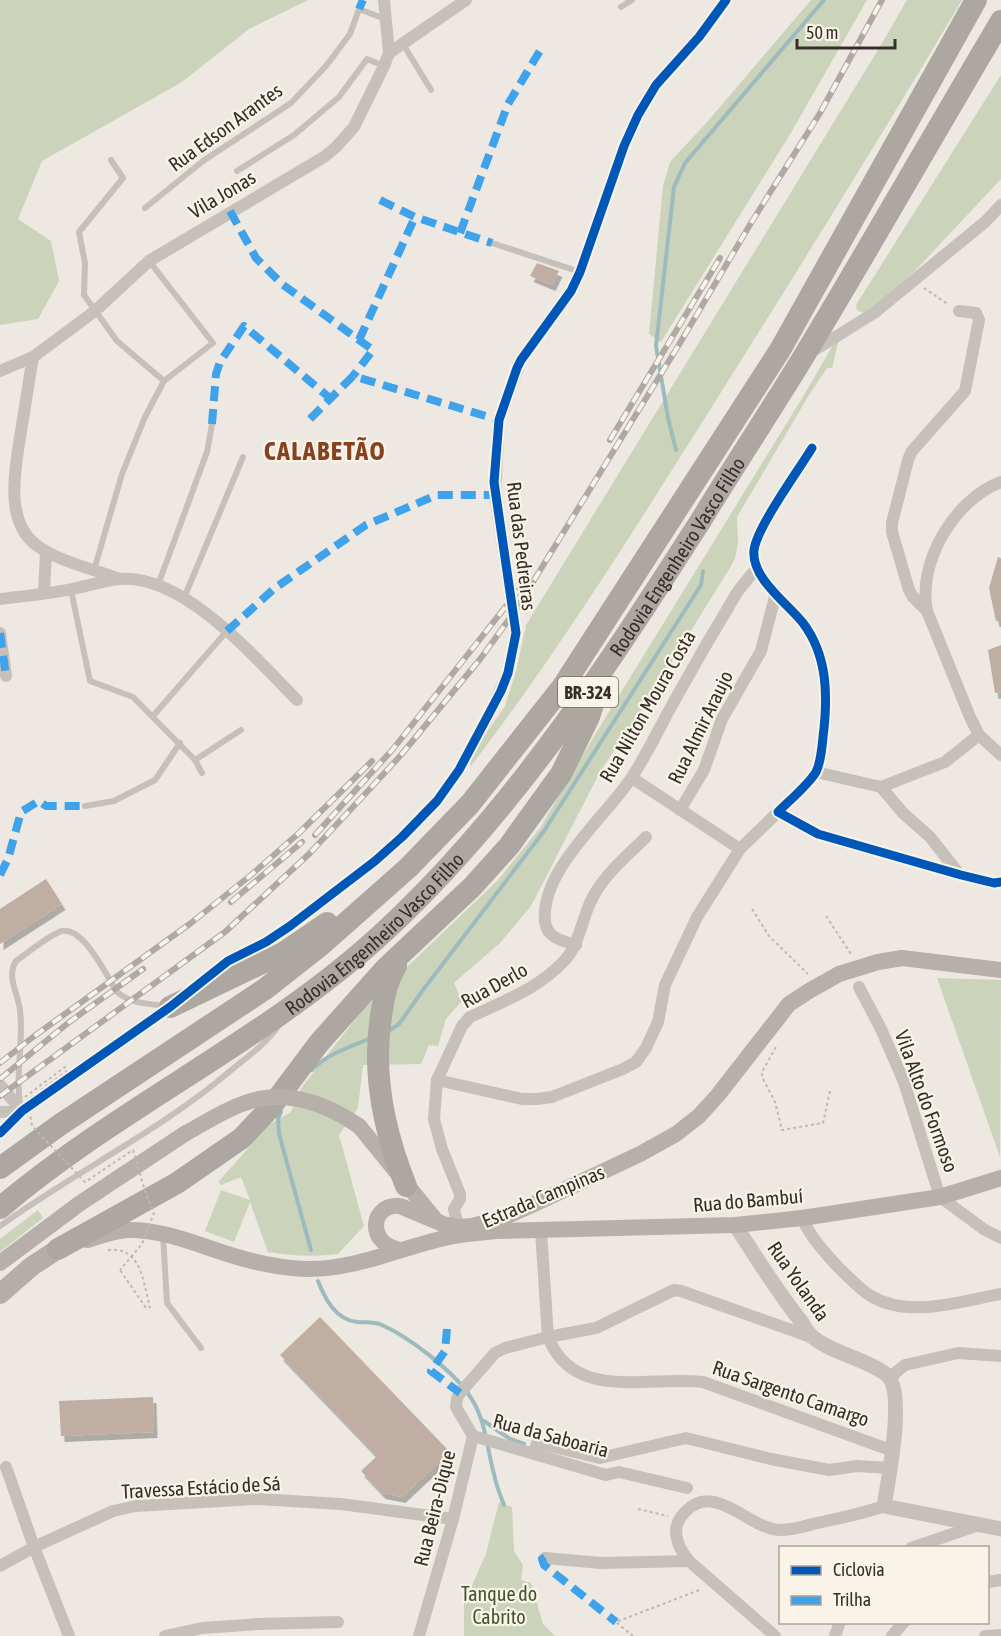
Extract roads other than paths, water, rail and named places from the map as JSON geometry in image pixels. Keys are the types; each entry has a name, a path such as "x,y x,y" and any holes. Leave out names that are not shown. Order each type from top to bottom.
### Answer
{"highway":[{"name":"Rodovia Engenheiro Vasco Filho","path":"0,1168 61,1124 265,988 321,945 408,868 471,804 563,686 780,350 976,0"},
{"name":"Rodovia Engenheiro Vasco Filho","path":"0,1208 30,1182 95,1136 294,1006 342,969 429,889 519,784 604,668 804,357 1001,21"},
{"path":"58,1249 177,1183 242,1138 271,1107 334,1026 385,969 472,887 509,846 561,774 589,717 604,668"},
{"path":"170,1007 283,953 408,868"},
{"path":"406,1186 385,1118 376,1065 379,1026 389,980 394,968 411,945"}],"main road":[{"name":"Estrada Campinas","path":"400,1250 387,1247 378,1237 377,1221 380,1214 393,1205 458,1227 487,1222 532,1205 640,1154 687,1126 718,1095 789,1005 839,974 878,962 909,959 1001,970"},
{"path":"0,1263 79,1204 186,1133 244,1103 264,1097 283,1096 306,1100 327,1107 359,1126 436,1221"},
{"name":"Rua do Bambuí","path":"495,1231 735,1225 802,1218 940,1197 1001,1178"},
{"path":"532,1205 525,1215 525,1220 527,1226 538,1231"},
{"name":"Estrada Campinas","path":"0,1294 32,1266 58,1249 126,1230 163,1234 235,1257 281,1267 307,1269 359,1263 449,1237 495,1231"}],"street":[{"name":"Vila Jonas","path":"0,371 33,357 95,311 149,261 324,157 336,147 361,117 389,53 384,0"},
{"path":"389,53 466,0"},
{"name":"Rua das Pedreiras","path":"0,1133 22,1111 170,1007 228,961 266,942 322,902 402,837 438,801 459,770 487,719 508,673 516,633 495,495 499,420 521,360 571,291 580,272 624,146 638,115 656,86 699,37 726,0"},
{"path":"804,357 874,313 985,222 1001,205"},
{"path":"927,611 909,590 892,532 892,523 912,452 965,391 979,320 976,313 959,311"},
{"path":"33,357 14,490 18,519 24,532 46,552 121,579 138,580 158,586 184,598 227,631 297,700"},
{"path":"437,1080 522,1099 537,1099 552,1096 636,1062 646,1048 658,1022 664,985 697,917 740,849 816,772 822,752 826,717 824,674 820,655 803,624 756,569 754,551 760,531 812,448"},
{"path":"1001,482 965,505 950,521 934,552 925,594 927,611 970,717 980,735 1001,755"},
{"path":"44,593 46,552"},
{"name":"Rua Nilton Moura Costa","path":"576,945 554,938 548,931 545,915 549,897 563,865 632,778 738,591 756,569"},
{"path":"0,599 70,590 121,579"},
{"name":"Rua Almir Araujo","path":"680,810 704,770 722,719 761,651 776,593"},
{"path":"0,633 6,676"},
{"path":"816,772 881,787 945,762 980,735"},
{"path":"632,778 740,849"},
{"path":"881,787 903,813 930,837 961,875"},
{"path":"778,812 818,834 961,875 994,883 1001,882"},
{"name":"Rua Derlo","path":"458,1227 454,1209 460,1199 460,1194 442,1149 434,1119 437,1080 465,1020 539,984 565,960 576,945 590,903 603,880 646,837"},
{"name":"Vila Alto do Formoso","path":"859,987 881,1029 904,1082 940,1197"},
{"path":"0,1085 22,1111"},
{"path":"0,1113 22,1111"},
{"path":"940,1197 985,1230 1001,1238"},
{"path":"802,1218 823,1251 856,1285 870,1296 885,1303 914,1309 1001,1294"},
{"name":"Rua Yolanda","path":"735,1225 792,1310 814,1338 880,1371 891,1380"},
{"name":"Rua Sargento Camargo","path":"538,1231 548,1337 553,1350 571,1369 595,1380 625,1382 681,1379 703,1382 893,1451"},
{"path":"548,1337 596,1328 674,1290 814,1338"},
{"name":"Rua Beira-Dique","path":"419,1636 477,1437 456,1407 457,1398 495,1353 505,1348 548,1337"},
{"path":"884,1506 893,1451 896,1402 891,1380 895,1373 905,1365 958,1353 1001,1356"},
{"name":"Rua da Saboaria","path":"477,1437 508,1447 535,1450 606,1475 619,1472 687,1488"},
{"path":"535,1450 537,1443 600,1458 686,1438 771,1459 830,1470 857,1466 890,1468"},
{"path":"6,1467 69,1636"},
{"name":"Travessa Estácio de Sá","path":"0,1566 34,1547 114,1511 136,1506 258,1499 341,1504 453,1519"},
{"path":"775,1636 689,1561 677,1544 677,1525 688,1508 697,1503 718,1502 769,1529 784,1530 864,1513 884,1506 1001,1529"},
{"path":"917,1546 980,1524"},
{"path":"545,1558 601,1563 689,1561"},
{"path":"165,1636 202,1628 338,1622"},
{"path":"892,1636 903,1624"},
{"path":"985,1636 1001,1635"}],"lane":[{"path":"621,7 632,0"},
{"name":"Rua Edson Arantes","path":"145,208 203,161 291,103 326,66 350,34 359,9 385,20"},
{"path":"403,44 431,90"},
{"path":"237,171 294,135 339,97 367,58 384,66"},
{"path":"111,160 123,178 79,232 84,263 84,295 117,341 164,381"},
{"path":"492,243 580,272"},
{"path":"94,570 122,474 145,417 164,381 213,343 149,261"},
{"path":"158,586 207,452 212,424"},
{"path":"184,598 243,457"},
{"path":"70,590 90,681 133,697 180,743 195,760 202,774"},
{"path":"153,716 227,631"},
{"path":"195,760 241,730"},
{"path":"85,806 114,801 154,780 180,743"},
{"path":"22,1111 19,1101 20,1008 11,974 16,961 62,931 73,931 84,939 117,992 125,999 140,1004 170,1007"},
{"path":"0,1226 150,1131 208,1090 270,1039 294,1006"},
{"path":"163,1234 167,1303 201,1348"}],"waterway":[{"path":"676,450 668,418 656,346 674,187 685,163 824,0"},
{"path":"387,1032 399,1024 544,831 701,585 703,571"},
{"path":"312,1070 332,1055 371,1038"},
{"path":"281,1112 278,1118 279,1134 311,1250"},
{"path":"318,1281 324,1295 337,1313 350,1320 377,1323 394,1331 429,1355 460,1383 482,1421 496,1482 504,1505"},
{"path":"484,1421 510,1439 524,1444"}],"railway":[{"path":"0,1096 225,932 309,854 366,793 401,755 481,658 515,611 680,343 820,113 882,0"},
{"path":"610,440 720,258"},
{"path":"315,835 393,749 518,591"},
{"path":"0,1063 191,923 251,875 299,833 372,761"},
{"path":"231,902 302,842"},
{"path":"0,1079 68,1023 143,969"}],"district":[{"name":"CALABETÃO","path":"325,451"}],"park label":[{"name":"Tanque do Cabrito","path":"499,1604"}]}
